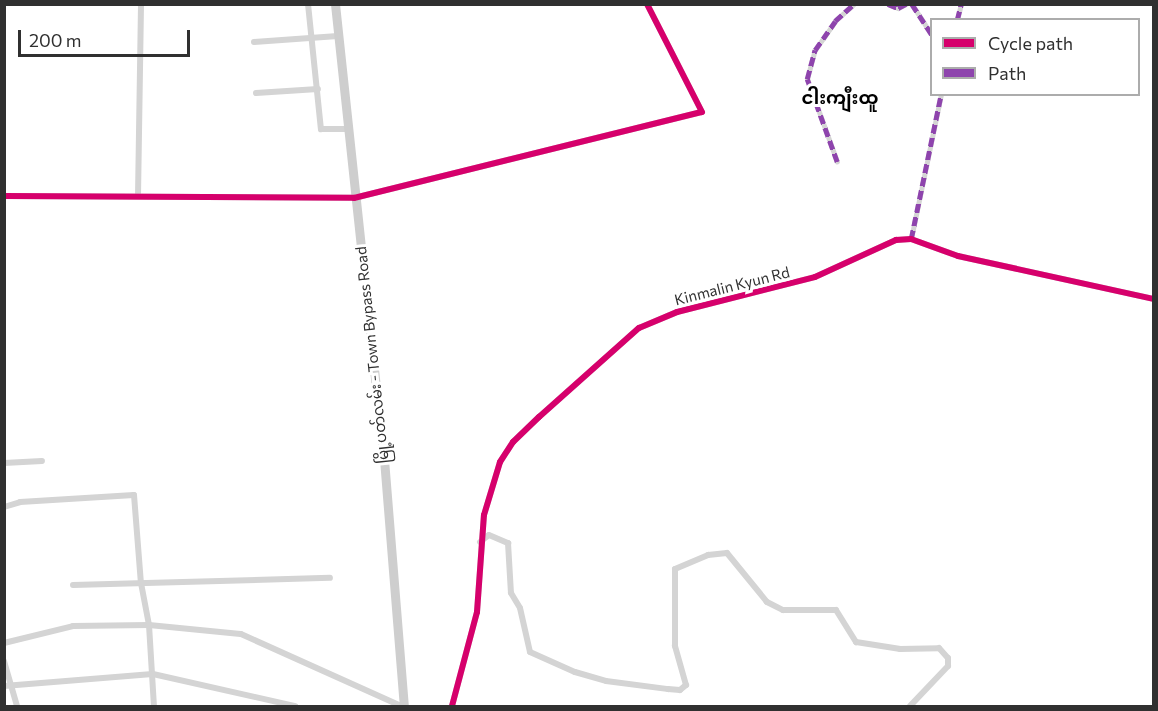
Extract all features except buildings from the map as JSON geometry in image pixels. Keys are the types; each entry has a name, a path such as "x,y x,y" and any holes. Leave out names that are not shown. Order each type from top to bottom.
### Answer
{"main road":[{"name":"မြို့ပတ်လမ်း - Town Bypass Road","path":"335,4 354,198 384,459 403,706"}],"street":[{"path":"138,196 141,4"},
{"path":"308,4 321,129 348,129"},
{"path":"4,196 354,198 702,112 647,4"},
{"path":"837,162 807,79 815,50 835,21 854,4"},
{"path":"888,4 898,8 906,4"},
{"path":"912,4 930,32"},
{"path":"254,42 338,36"},
{"path":"256,93 318,89"},
{"path":"941,96 911,239 958,256 1154,299"},
{"name":"Kinmalin Kyun Rd","path":"452,706 477,612 480,542 484,515 500,462 513,442 639,328 677,312 815,277 896,240 911,239"},
{"path":"4,463 42,461"},
{"path":"4,507 20,502 134,495 141,583 149,625 154,706"},
{"path":"480,542 489,535 501,537 508,543 511,593 520,608 530,652 574,672 606,681 680,690 686,685 675,646 675,569 708,555 727,553 767,602 783,610 836,610 856,642 900,649 939,648 948,658 948,666 910,706"},
{"path":"73,585 330,578"},
{"path":"4,643 73,626 149,625 241,634 403,706"},
{"path":"4,661 7,685 17,706"},
{"path":"7,685 153,674 295,706"}],"marked path":[{"path":"837,162 807,79 815,50 835,21 854,4"},
{"path":"888,4 898,8 906,4"},
{"path":"912,4 930,32"},
{"path":"958,18 961,4"},
{"path":"911,239 941,96"}],"cycle path":[{"path":"4,196 354,198 702,112 647,4"},
{"path":"452,706 477,612 484,515 500,462 513,442 639,328 677,312 815,277 896,240 911,239 958,256 1154,299"}],"district":[{"name":"ငါးကျီးထူ","path":"840,97"}]}
